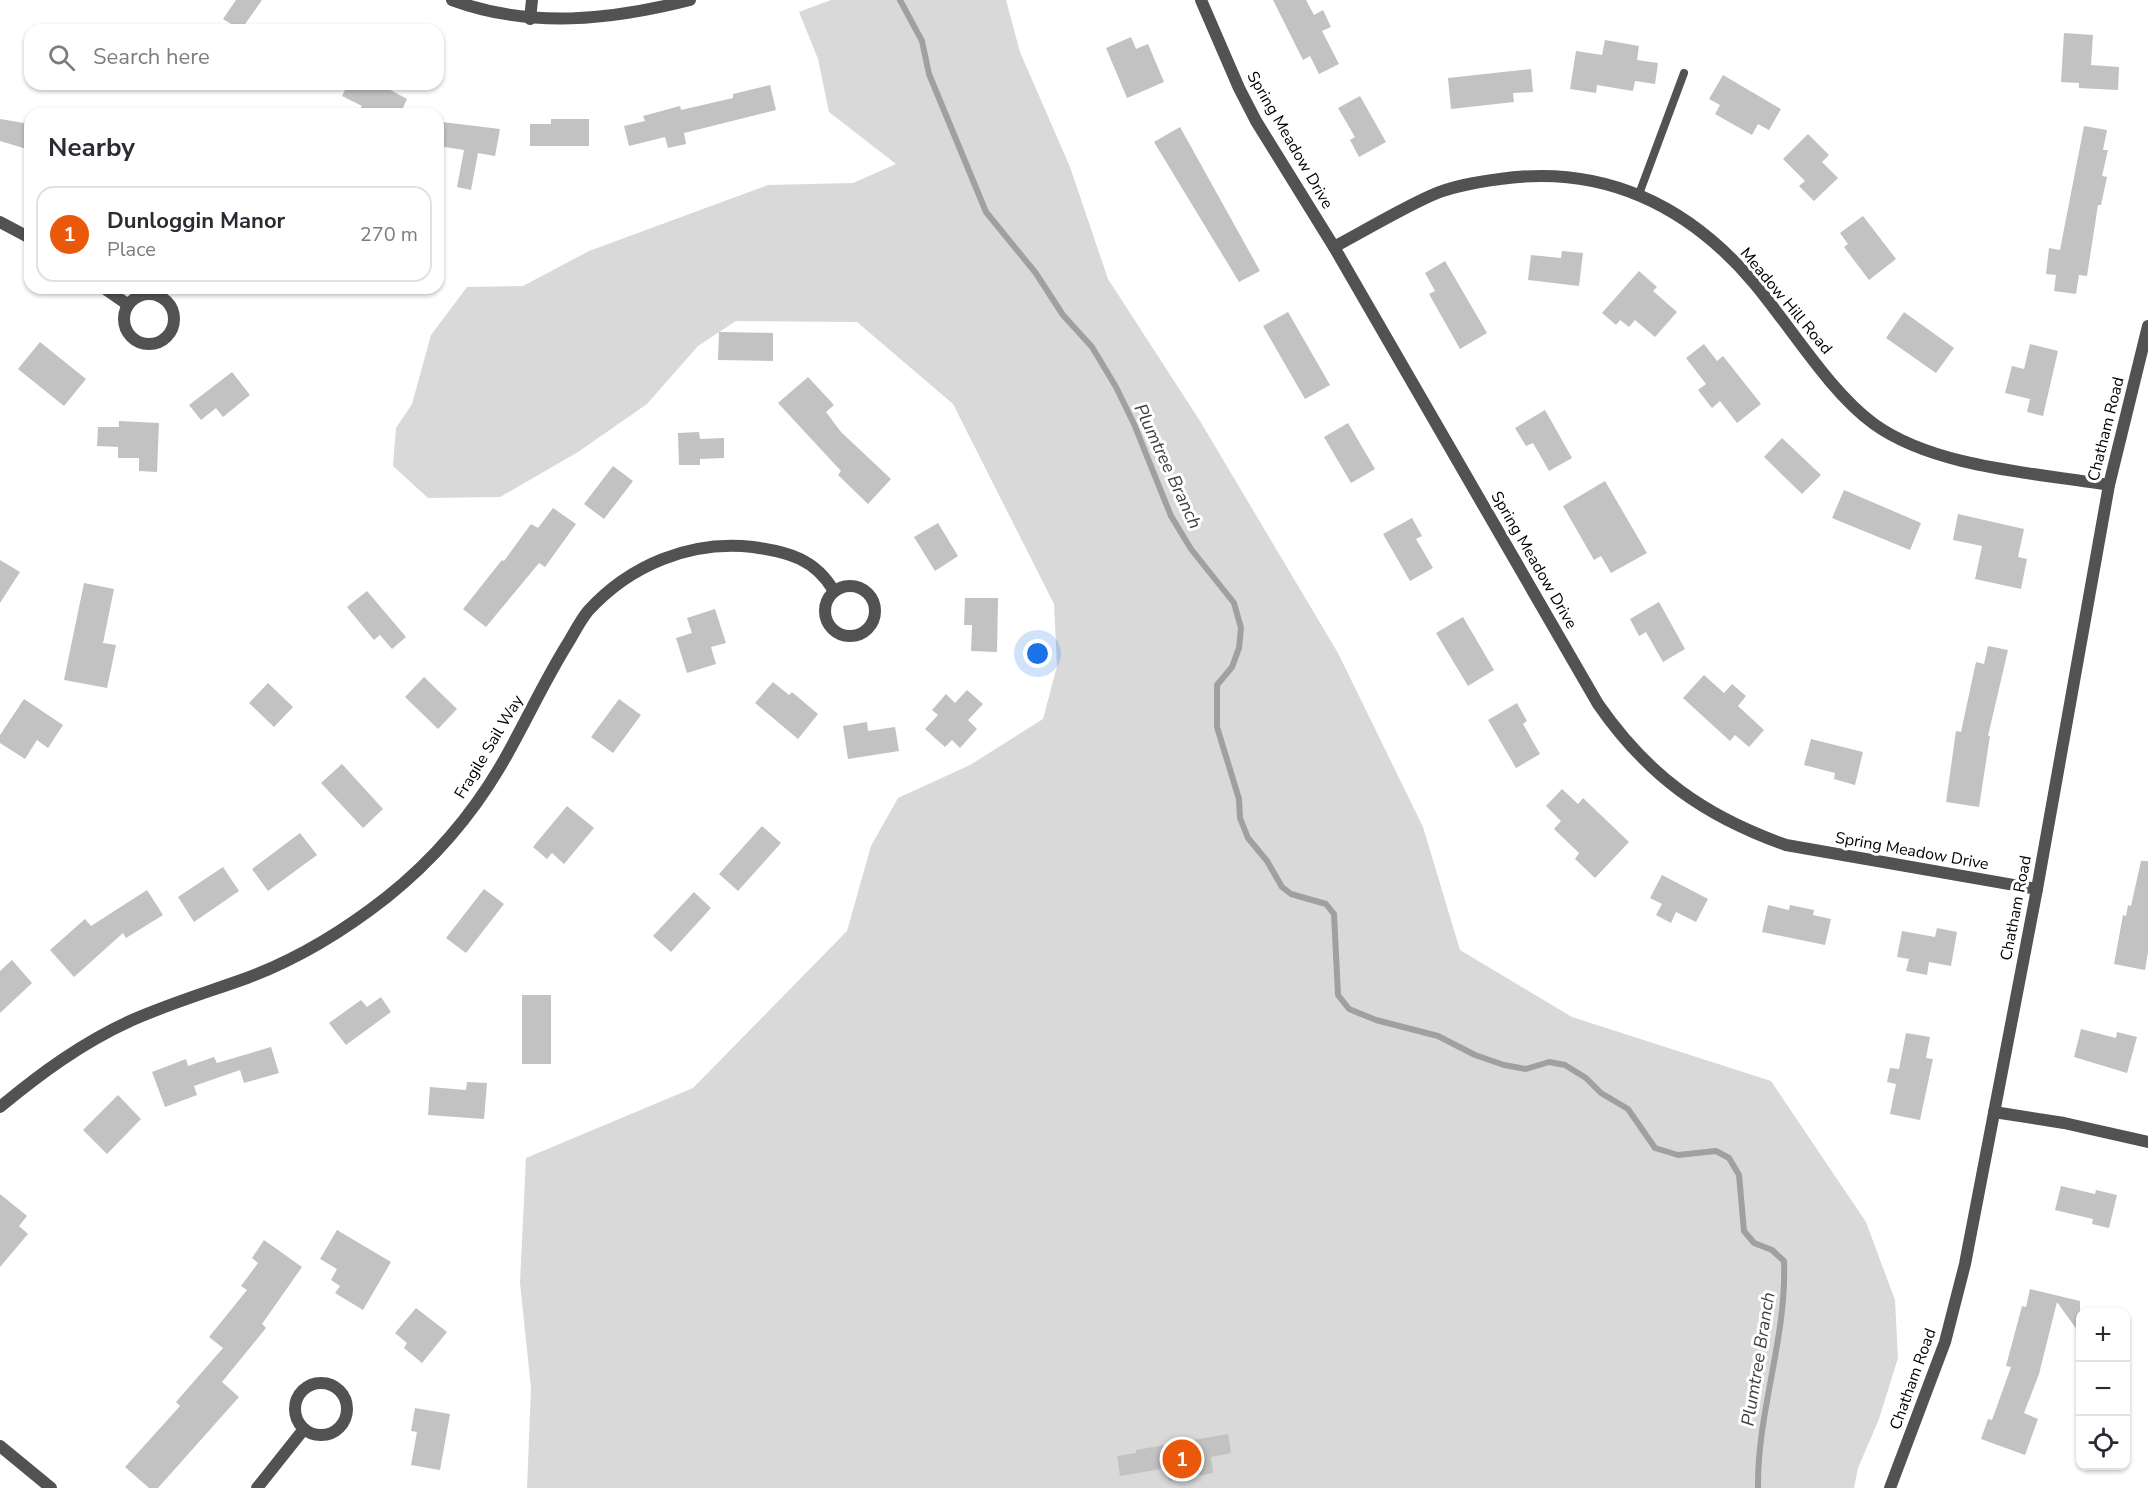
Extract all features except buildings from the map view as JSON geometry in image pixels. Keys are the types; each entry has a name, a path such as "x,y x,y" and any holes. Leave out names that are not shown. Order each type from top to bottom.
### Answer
{"street":[{"path":"452,0 482,10 530,19 578,20 632,13 690,0"},
{"path":"530,19 532,0"},
{"name":"Spring Meadow Drive","path":"1201,0 1249,108 1334,247 1598,704 1623,740 1673,788 1710,812 1748,832 1786,845 2037,889"},
{"name":"Meadow Hill Road","path":"1334,247 1431,196 1477,182 1522,175 1566,176 1605,182 1639,194 1685,220 1722,251 1753,282 1847,400 1883,430 1902,441 1936,455 2109,485"},
{"path":"0,222 24,235"},
{"path":"113,294 128,304"},
{"path":"145,294 137,296 128,304 123,316 124,327 132,338 143,344 157,343 167,338 174,326 175,315 170,304 162,296 153,294"},
{"name":"Chatham Road","path":"1890,1488 1946,1342 1965,1264 2037,889 2109,485 2148,326"},
{"name":"Fragile Sail Way","path":"0,1107 76,1049 184,999 248,977 299,956 387,897 430,859 468,814 499,768 586,613 614,586 646,565 680,552 716,547 773,550 810,563 824,574 834,591"},
{"path":"847,586 860,588 870,597 874,608 873,620 864,632 853,636 838,633 830,626 825,616 825,604 834,591 847,586"},
{"path":"1994,1112 2064,1123 2148,1142"},
{"path":"324,1383 335,1387 346,1404 346,1416 340,1427 331,1433 318,1435 304,1429 297,1420 295,1404 301,1392 312,1384 324,1383"},
{"path":"257,1488 304,1429"},
{"path":"0,1446 51,1488"}],"lane":[{"path":"1639,194 1684,73"}],"shaded area":[{"path":"831,0 1006,0 1020,52 1070,167 1108,279 1200,421 1338,653 1423,827 1460,950 1572,1017 1771,1081 1866,1222 1895,1300 1898,1358 1879,1419 1858,1468 1854,1488 527,1488 531,1388 520,1283 526,1158 693,1088 847,931 871,846 898,798 970,765 1043,719 1057,666 1054,604 953,404 857,322 736,321 698,346 647,404 578,452 500,497 428,498 393,466 396,428 412,404 431,335 467,287 523,286 589,251 768,185 853,183 896,164 829,112 818,59 799,12"}],"waterway":[{"name":"Plumtree Branch","path":"900,0 922,41 929,74 986,212 1035,272 1063,315 1092,347 1116,387 1134,424 1171,516 1191,549 1234,603 1241,628 1239,648 1232,667 1217,685 1217,727 1239,799 1240,818 1248,838 1267,861 1282,887 1291,894 1326,904 1334,914 1338,995 1349,1009 1376,1020 1438,1036 1475,1055 1504,1065 1526,1069 1549,1062 1565,1065 1586,1078 1601,1093 1628,1109 1655,1148 1678,1155 1716,1151 1729,1158 1739,1175 1744,1231 1754,1243 1772,1250 1784,1261 1781,1318 1762,1431 1758,1488"}],"place":[{"name":"Dunloggin Manor","path":"1182,1459"}]}
